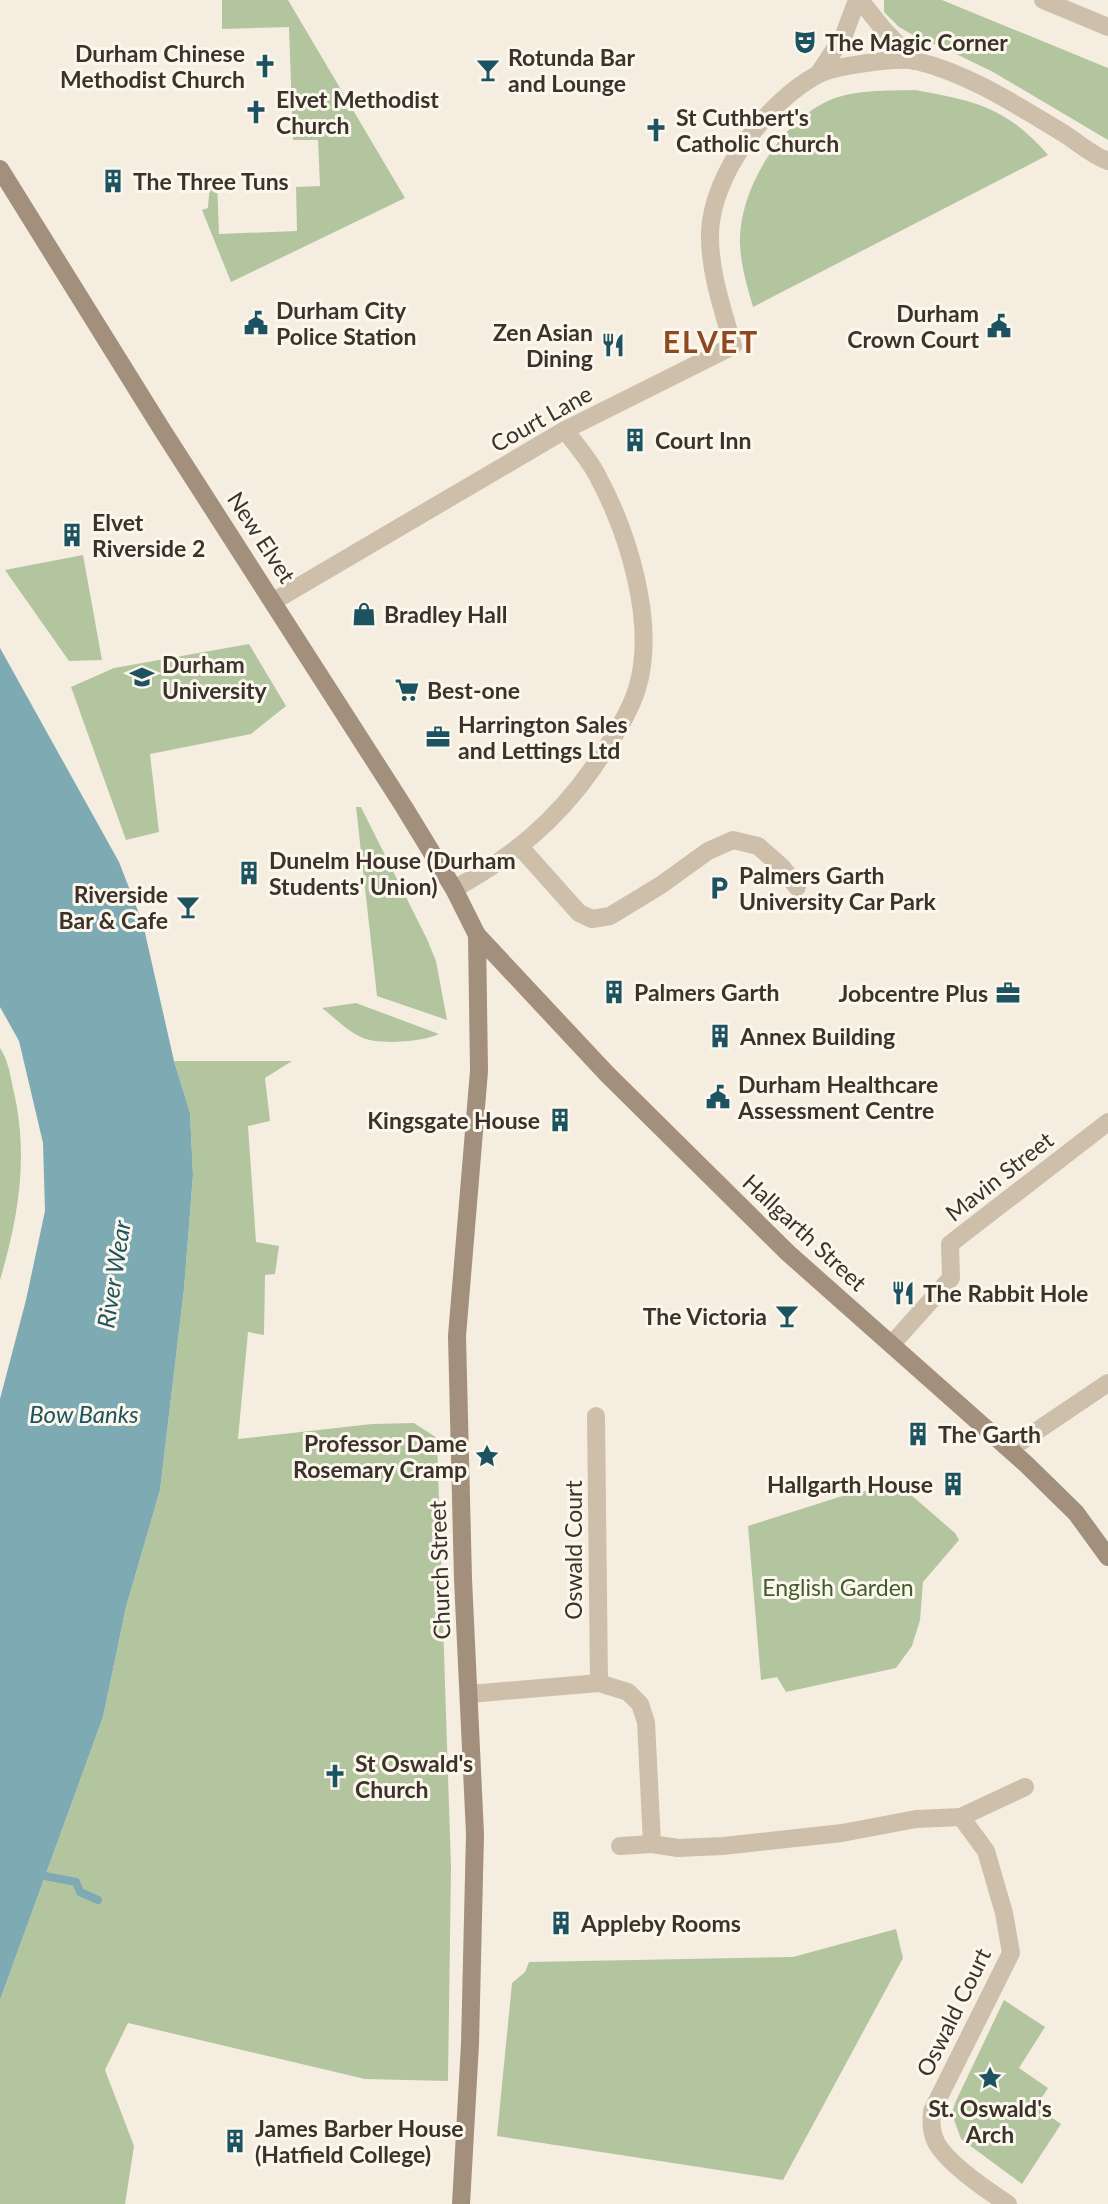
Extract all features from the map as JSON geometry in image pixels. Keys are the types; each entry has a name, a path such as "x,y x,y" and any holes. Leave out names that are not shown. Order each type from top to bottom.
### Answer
{"street":[{"path":"819,73 844,35 858,0 914,61"},
{"path":"1043,0 1108,27"},
{"path":"819,73 879,61 914,61 958,76 990,92 1066,135 1097,158 1108,161"},
{"name":"Court Lane","path":"274,601 565,430 733,346 713,269 710,231 719,191 752,133 775,107 819,73"},
{"name":"New Elvet","path":"0,169 454,889 477,935"},
{"path":"454,889 491,869 521,848 574,795 613,739 637,689 644,644 643,614 633,564 596,472 565,430"},
{"path":"521,848 579,913 592,919 610,916 661,885 708,851 733,840 758,846 782,867 797,887"},
{"name":"Hallgarth Street","path":"477,935 607,1074 788,1253 1010,1449 1076,1513 1108,1557"},
{"name":"Church Street","path":"461,2204 471,2044 475,1847 463,1578 457,1336 479,1070 477,935"},
{"name":"Mavin Street","path":"891,1344 951,1278 950,1244 1108,1122"},
{"path":"1010,1449 1108,1383"},
{"name":"Oswald Court","path":"596,1416 599,1683"},
{"path":"470,1694 599,1683 628,1692 640,1704 646,1722 652,1844"},
{"path":"620,1846 723,1846 842,1833 916,1819 961,1817 1025,1787"},
{"name":"Oswald Court","path":"961,1817 986,1851 1004,1913 1011,1953 932,2112 931,2128 937,2145 958,2166 1008,2204"}],"green space":[{"path":"222,0 288,0 405,198 231,282 202,210 208,208 210,181 217,181 219,234 297,231 296,187 320,186 318,140 293,140 289,27 222,29"},
{"path":"884,0 942,0 1108,68 1108,140 993,72 899,27 884,12"},
{"path":"915,90 956,98 1004,116 1048,155 753,307 742,260 741,223 755,181 779,141 812,110 840,96 861,92"},
{"path":"83,555 102,660 69,661 5,570"},
{"path":"249,644 286,706 251,734 150,754 159,832 126,840 71,687 114,668"},
{"path":"356,807 361,807 427,939 436,961 447,1020 377,996"},
{"path":"356,1003 439,1034 401,1042 371,1040 352,1032 322,1008"},
{"path":"0,1048 8,1067 18,1113 21,1161 17,1209 0,1280"},
{"path":"174,1061 292,1061 265,1078 270,1121 248,1126 256,1242 279,1246 275,1274 265,1275 264,1335 248,1332 238,1439 372,1424 414,1423 437,1438 451,1867 448,2081 365,2079 128,2023 105,2070 134,2146 125,2204 0,2204 0,2000 103,1717 126,1607 160,1490 184,1289 193,1175 190,1113"},
{"name":"English Garden","path":"903,1488 955,1533 959,1540 923,1582 920,1620 912,1646 896,1668 786,1692 777,1677 761,1680 748,1526 855,1492"},
{"path":"896,1929 903,1958 783,2180 497,2136 512,1983 525,1972 529,1962 793,1957"},
{"path":"1004,2000 1045,2027 1019,2068 1048,2088 1036,2107 1061,2124 1022,2184 961,2139 952,2114"}],"water":[{"name":"Bow Banks","path":"0,648 119,862 143,924 174,1061 190,1113 193,1175 184,1289 160,1490 126,1607 103,1717 0,2000 0,1399 26,1300 45,1211 43,1143 19,1041 0,1007"}],"waterway":[{"path":"45,1876 76,1882 80,1892 98,1900"}],"place":[{"name":"The Magic Corner","path":"805,42"},
{"name":"Durham Chinese Methodist Church","path":"265,66"},
{"name":"Rotunda Bar and Lounge","path":"488,70"},
{"name":"Elvet Methodist Church","path":"256,112"},
{"name":"St Cuthbert's Catholic Church","path":"656,130"},
{"name":"The Three Tuns","path":"113,181"},
{"name":"Durham City Police Station","path":"256,323"},
{"name":"Durham Crown Court","path":"999,326"},
{"name":"Zen Asian Dining","path":"613,345"},
{"name":"Court Inn","path":"635,440"},
{"name":"Elvet Riverside 2","path":"72,535"},
{"name":"Bradley Hall","path":"364,614"},
{"name":"Durham University","path":"142,677"},
{"name":"Best-one","path":"407,690"},
{"name":"Harrington Sales and Lettings Ltd","path":"438,737"},
{"name":"Dunelm House (Durham Students' Union)","path":"249,873"},
{"name":"Palmers Garth University Car Park","path":"719,888"},
{"name":"Riverside Bar & Cafe","path":"188,907"},
{"name":"Palmers Garth","path":"614,992"},
{"name":"Jobcentre Plus","path":"1008,993"},
{"name":"Annex Building","path":"720,1036"},
{"name":"Durham Healthcare Assessment Centre","path":"718,1097"},
{"name":"Kingsgate House","path":"560,1120"},
{"name":"The Rabbit Hole","path":"903,1293"},
{"name":"The Victoria","path":"787,1316"},
{"name":"The Garth","path":"918,1434"},
{"name":"Professor Dame Rosemary Cramp","path":"487,1456"},
{"name":"Hallgarth House","path":"953,1484"},
{"name":"St Oswald's Church","path":"335,1776"},
{"name":"Appleby Rooms","path":"561,1923"},
{"name":"St. Oswald's Arch","path":"990,2078"},
{"name":"James Barber House (Hatfield College)","path":"235,2141"}],"district":[{"name":"ELVET","path":"711,341"}],"water label":[{"name":"River Wear","path":"113,1274"}]}
